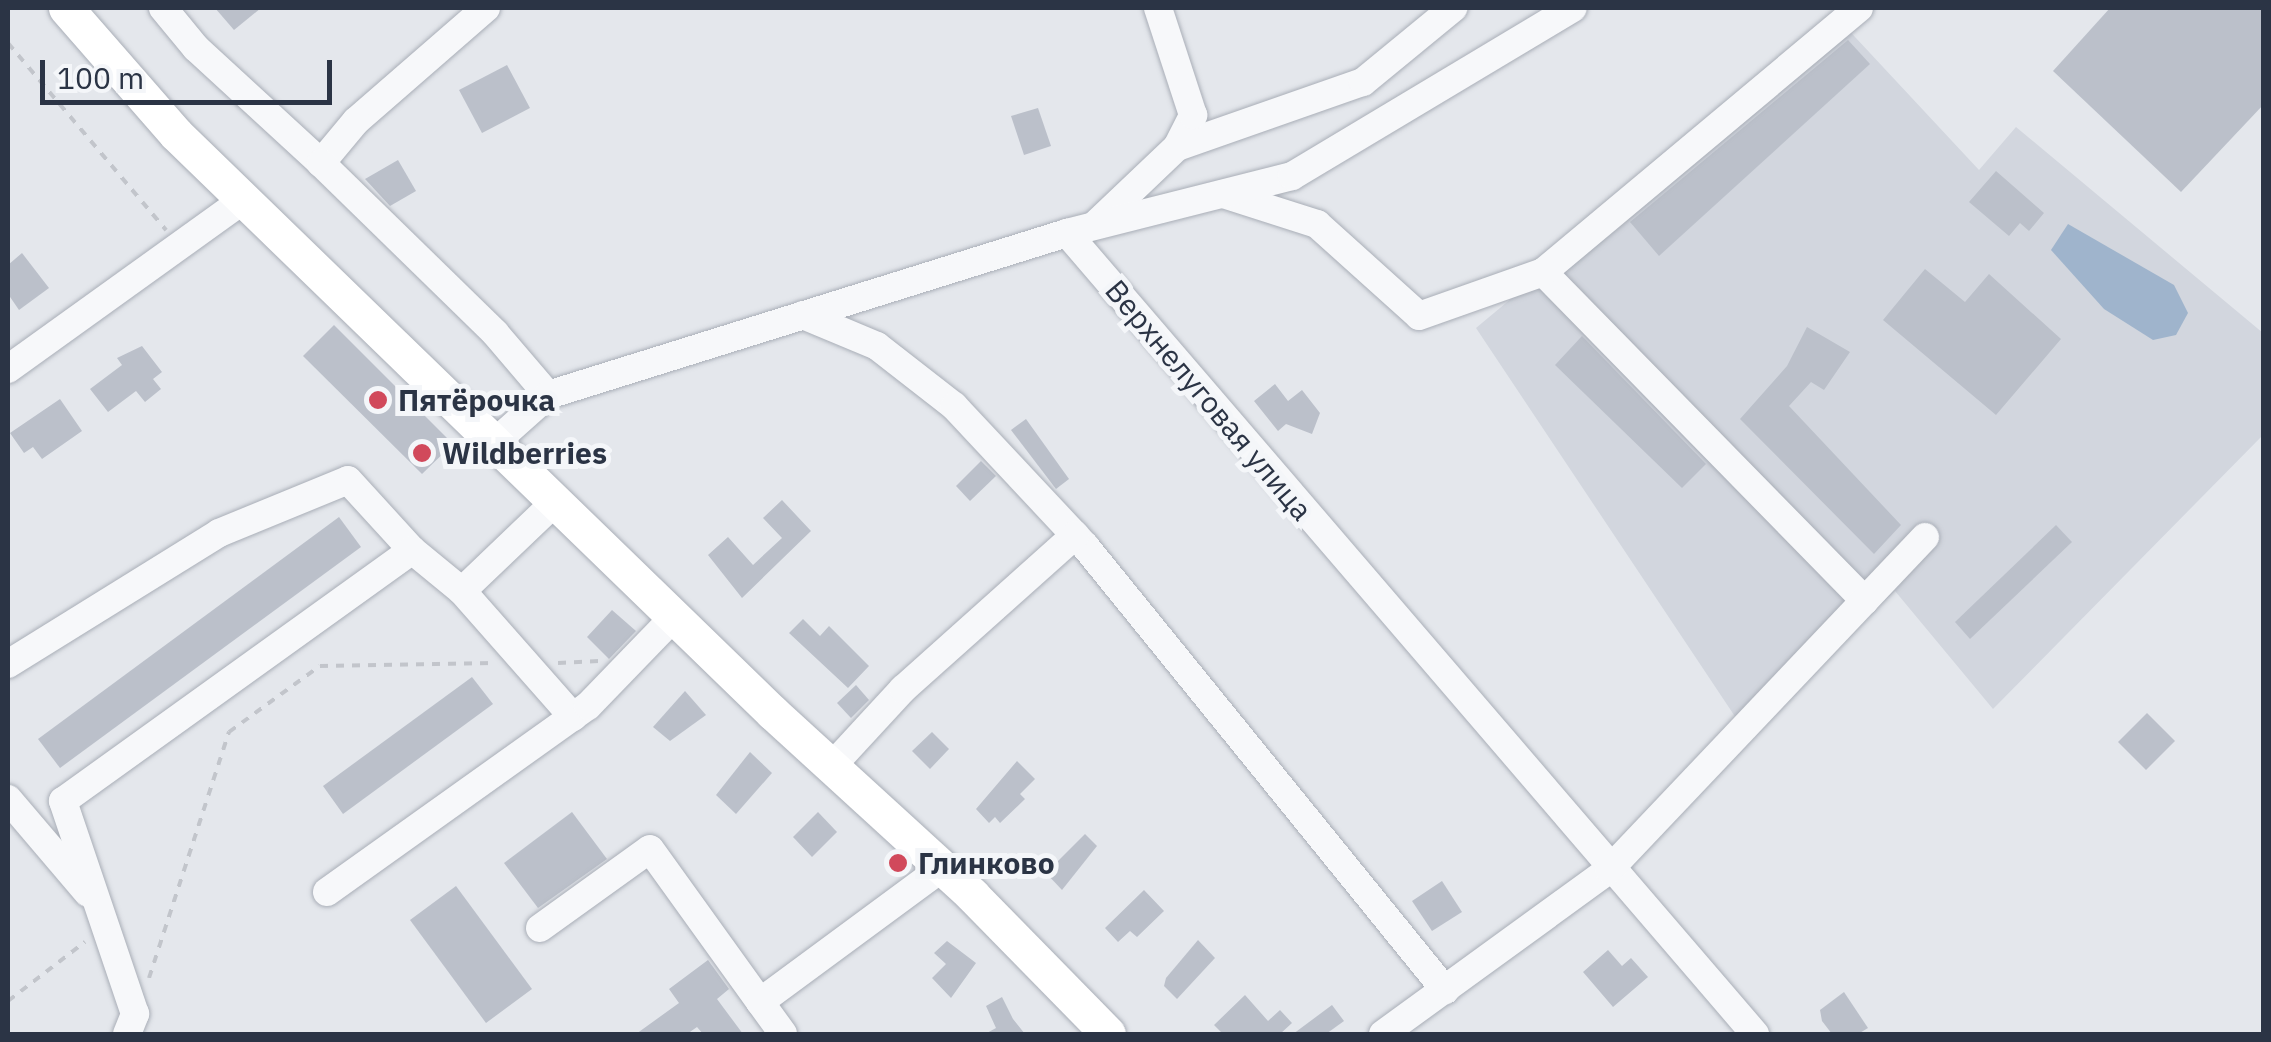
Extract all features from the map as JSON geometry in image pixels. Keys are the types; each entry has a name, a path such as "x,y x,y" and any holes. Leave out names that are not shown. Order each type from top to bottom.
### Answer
{"main road":[{"path":"66,8 140,96 493,444 942,868 1108,1034"}],"street":[{"path":"163,8 196,48 496,333 548,395"},
{"path":"321,163 356,122 486,8"},
{"path":"1158,8 1193,115 1177,147"},
{"path":"1081,230 1177,147 1363,82 1453,8"},
{"path":"493,444 548,395 1081,230 1292,176 1573,8"},
{"path":"1223,194 1317,224 1419,316 1543,272 1858,8"},
{"path":"8,369 244,198"},
{"name":"Верхнелуговая улица","path":"1081,230 1609,870 1755,1034"},
{"path":"1543,272 1864,601"},
{"path":"803,316 877,346 954,406 1075,535 1444,990"},
{"path":"8,664 220,533 348,480 412,550 462,592 573,717"},
{"path":"462,592 555,502"},
{"path":"832,766 903,689 1075,535"},
{"path":"1383,1034 1609,870 1925,538"},
{"path":"131,1024 63,802 412,550"},
{"path":"326,892 573,717 674,617"},
{"path":"8,799 101,916"},
{"path":"540,928 650,849 783,1034"},
{"path":"760,1002 942,868"}],"path":[{"path":"8,43 179,246"},
{"path":"131,1024 230,732 320,666 632,660"},
{"path":"8,1001 101,916"}],"shaded area":[{"path":"1842,23 1979,170 2016,127 2263,333 2263,435 1993,709 1895,591 1746,733 1476,328"}],"water":[{"path":"2068,224 2174,285 2188,313 2176,335 2153,340 2104,309 2051,250"}],"building":[{"path":"215,8 261,8 234,30"},
{"path":"2110,8 2264,8 2264,104 2181,192 2053,71"},
{"path":"1848,40 1870,64 1659,256 1630,222"},
{"path":"507,65 530,108 482,133 459,90"},
{"path":"1038,108 1051,146 1024,155 1011,116"},
{"path":"398,160 416,191 390,206 365,179"},
{"path":"1996,171 2044,213 2029,231 2020,223 2009,236 1969,202"},
{"path":"22,253 49,288 19,310 8,294 8,265"},
{"path":"1925,269 1965,302 1989,274 2061,339 1996,415 1883,320"},
{"name":"Пятёрочка","path":"334,325 453,444 422,474 303,356"},
{"path":"1807,327 1850,352 1824,390 1811,382 1789,406 1901,525 1874,554 1740,419 1787,366"},
{"path":"1582,336 1706,464 1682,488 1555,365"},
{"path":"142,346 162,372 153,379 161,389 145,402 136,391 108,412 90,389 122,365 117,358"},
{"path":"1275,384 1288,401 1302,390 1320,413 1312,434 1286,424 1278,431 1254,401"},
{"path":"60,399 82,431 42,459 33,447 24,453 10,433"},
{"path":"1026,419 1069,479 1056,489 1011,430"},
{"path":"981,461 996,476 970,501 956,486"},
{"path":"782,500 811,531 742,598 708,555 728,537 753,565 782,538 763,518"},
{"path":"339,517 361,547 60,768 38,739"},
{"path":"2056,525 2072,542 1970,639 1955,622"},
{"path":"612,610 636,631 609,659 587,637"},
{"path":"803,619 820,636 829,626 869,666 848,688 789,633"},
{"path":"472,677 493,704 343,814 323,786"},
{"path":"856,685 869,700 851,718 837,703"},
{"path":"685,691 706,715 670,741 653,727"},
{"path":"2147,713 2175,741 2146,770 2118,742"},
{"path":"932,732 949,749 930,769 912,751"},
{"path":"750,752 772,773 736,814 716,795"},
{"path":"1017,761 1035,779 1020,794 1025,799 1000,823 995,817 989,823 976,809"},
{"path":"572,812 607,859 538,908 504,863"},
{"path":"818,812 837,832 812,857 793,837"},
{"path":"1085,834 1097,846 1062,890 1046,873"},
{"path":"1442,881 1462,912 1432,931 1412,901"},
{"path":"456,886 532,989 486,1023 410,920"},
{"path":"1144,890 1164,911 1137,937 1130,931 1118,942 1105,928"},
{"path":"1198,940 1215,958 1177,999 1164,986 1166,978"},
{"path":"947,941 976,963 951,998 932,978 946,964 934,953"},
{"path":"1608,950 1622,966 1631,958 1648,977 1613,1007 1583,972"},
{"path":"708,960 729,989 717,999 743,1034 703,1034 697,1027 687,1034 636,1034 679,1003 669,989"},
{"path":"1844,992 1868,1028 1858,1034 1832,1034 1822,1021 1820,1010"},
{"path":"1245,995 1268,1021 1280,1010 1292,1023 1280,1034 1223,1034 1214,1025"},
{"path":"1002,997 1025,1034 985,1034 996,1028 986,1006"},
{"path":"1332,1005 1344,1021 1326,1034 1293,1034"}],"place":[{"name":"Пятёрочка","path":"378,400"},
{"name":"Wildberries","path":"422,453"},
{"name":"Глинково","path":"898,863"}]}
